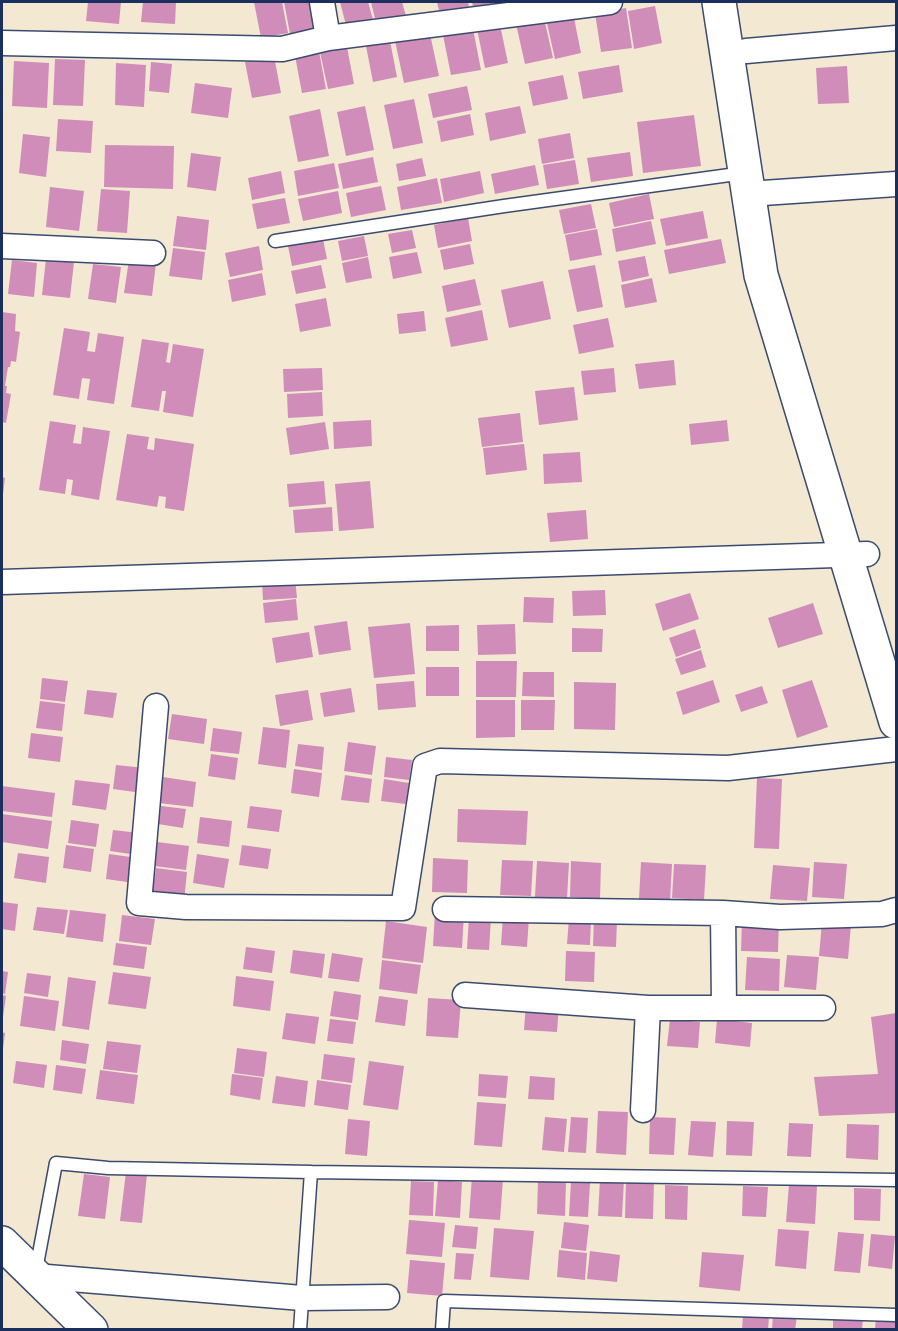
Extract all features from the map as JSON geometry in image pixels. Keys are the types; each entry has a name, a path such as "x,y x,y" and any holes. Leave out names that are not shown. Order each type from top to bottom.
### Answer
{"main road":[{"path":"719,2 754,186 857,555 897,722"},
{"path":"738,2 746,51 754,186"},
{"path":"857,555 897,650"},
{"path":"2,1243 91,1329"}],"street":[{"path":"322,2 328,38"},
{"path":"2,42 282,49 328,38 610,2"},
{"path":"746,51 897,38"},
{"path":"754,186 897,184"},
{"path":"2,246 153,253"},
{"path":"2,582 857,555"},
{"path":"156,705 139,903 186,907 403,908 425,766 440,761 728,768 897,749"},
{"path":"445,909 780,917 882,914 897,909"},
{"path":"723,914 724,1007"},
{"path":"465,995 648,1008 823,1008"},
{"path":"643,1110 648,1008"},
{"path":"35,1275 302,1298 387,1297"}],"lane":[{"path":"275,241 504,206 754,186"},
{"path":"35,1275 56,1163 108,1168 311,1172 897,1179"},
{"path":"300,1329 311,1172"},
{"path":"442,1329 444,1301 897,1315"}],"building":[{"path":"88,2 121,2 119,24 86,21"},
{"path":"143,2 176,2 175,24 141,22"},
{"path":"254,2 282,2 288,33 261,38"},
{"path":"284,2 313,2 318,28 290,34"},
{"path":"340,2 368,2 374,23 347,29"},
{"path":"371,2 402,2 406,16 376,23"},
{"path":"437,2 468,2 469,8 440,14"},
{"path":"472,2 499,2 499,3 473,7"},
{"path":"655,6 662,43 634,49 628,11"},
{"path":"626,8 632,48 601,52 595,13"},
{"path":"573,13 581,53 555,59 546,19"},
{"path":"544,18 553,58 525,64 516,24"},
{"path":"500,25 508,63 485,68 477,29"},
{"path":"473,29 481,70 451,75 443,35"},
{"path":"430,34 439,76 404,83 395,41"},
{"path":"390,41 397,77 373,82 366,46"},
{"path":"347,47 354,84 328,89 320,52"},
{"path":"319,51 326,89 302,93 295,56"},
{"path":"274,56 281,93 252,98 245,62"},
{"path":"55,59 85,60 83,106 53,105"},
{"path":"14,61 49,63 47,108 12,106"},
{"path":"151,62 172,64 169,93 149,91"},
{"path":"116,63 146,65 144,107 115,105"},
{"path":"619,65 623,92 583,99 578,72"},
{"path":"847,66 849,103 818,104 816,68"},
{"path":"563,75 568,99 533,106 528,82"},
{"path":"195,83 232,88 228,118 191,113"},
{"path":"467,86 472,110 433,118 428,94"},
{"path":"414,99 423,143 393,149 384,105"},
{"path":"365,106 374,150 346,156 337,112"},
{"path":"520,106 526,133 490,141 485,113"},
{"path":"320,109 329,156 298,162 289,116"},
{"path":"470,114 474,135 441,142 437,121"},
{"path":"694,115 701,166 643,173 637,122"},
{"path":"58,119 93,121 91,153 56,151"},
{"path":"570,133 574,158 542,164 538,139"},
{"path":"23,134 50,137 46,177 19,173"},
{"path":"105,145 174,146 173,189 104,187"},
{"path":"630,152 633,176 591,182 587,158"},
{"path":"191,153 221,157 216,191 187,187"},
{"path":"373,157 378,182 343,189 338,164"},
{"path":"422,158 426,176 399,181 396,164"},
{"path":"575,160 579,184 547,189 543,165"},
{"path":"334,163 339,188 298,196 294,171"},
{"path":"535,165 539,185 495,194 491,174"},
{"path":"281,171 285,193 252,200 248,178"},
{"path":"480,171 484,193 444,202 440,179"},
{"path":"437,178 442,203 401,210 397,187"},
{"path":"381,186 386,210 351,217 346,193"},
{"path":"50,187 84,191 79,231 46,227"},
{"path":"101,189 130,191 127,233 97,231"},
{"path":"338,191 342,213 303,221 298,199"},
{"path":"649,194 654,219 614,227 609,203"},
{"path":"285,198 290,223 257,229 252,204"},
{"path":"591,204 596,228 564,234 559,210"},
{"path":"703,211 708,238 666,246 660,219"},
{"path":"177,216 209,220 206,250 173,246"},
{"path":"468,218 472,241 438,248 434,225"},
{"path":"651,221 656,244 616,252 612,229"},
{"path":"597,229 602,255 570,261 565,235"},
{"path":"412,230 416,248 392,253 388,234"},
{"path":"364,236 368,256 342,261 338,241"},
{"path":"323,239 327,259 292,266 288,246"},
{"path":"721,239 726,263 669,274 664,250"},
{"path":"470,244 474,264 444,270 440,250"},
{"path":"259,246 263,270 230,277 225,253"},
{"path":"173,248 205,252 202,280 169,276"},
{"path":"417,252 422,273 393,279 389,257"},
{"path":"645,256 649,276 622,282 618,261"},
{"path":"368,257 372,278 346,283 342,263"},
{"path":"46,259 74,262 70,298 42,295"},
{"path":"12,260 37,263 34,297 8,294"},
{"path":"129,260 156,263 152,296 124,293"},
{"path":"93,264 121,267 116,303 88,299"},
{"path":"321,265 326,288 296,294 291,271"},
{"path":"595,265 603,307 577,312 568,270"},
{"path":"262,273 266,295 232,302 228,280"},
{"path":"652,278 657,302 625,308 621,285"},
{"path":"475,279 481,305 447,312 442,286"},
{"path":"543,281 551,319 509,328 501,290"},
{"path":"326,298 331,326 300,332 295,304"},
{"path":"482,310 488,340 451,347 445,318"},
{"path":"424,311 426,331 399,334 397,314"},
{"path":"2,312 16,314 15,331 20,332 16,362 11,361 8,367 5,386 7,386 6,393 11,394 6,423 2,422"},
{"path":"608,318 614,347 579,354 573,325"},
{"path":"64,328 90,332 87,351 95,352 98,333 124,337 114,404 87,400 90,379 82,378 79,399 53,395"},
{"path":"142,339 169,343 166,362 170,363 173,344 204,349 193,417 163,412 166,391 162,391 159,411 131,407"},
{"path":"674,360 676,385 639,389 635,364"},
{"path":"322,368 323,390 284,392 283,369"},
{"path":"614,368 616,392 584,395 581,371"},
{"path":"574,387 578,420 539,425 535,391"},
{"path":"322,392 323,416 288,418 287,394"},
{"path":"520,413 523,442 482,447 478,418"},
{"path":"371,420 372,446 334,449 333,422"},
{"path":"727,420 729,441 691,445 689,424"},
{"path":"50,421 76,425 73,443 81,444 83,427 110,431 99,500 71,495 73,480 67,479 65,494 39,490"},
{"path":"325,422 329,449 290,455 286,428"},
{"path":"127,434 149,437 147,449 154,450 155,438 194,444 184,511 165,508 166,497 159,496 157,507 116,500"},
{"path":"524,444 527,470 486,475 483,448"},
{"path":"580,452 582,482 544,484 543,454"},
{"path":"2,477 5,478 3,494 2,494"},
{"path":"324,481 326,504 289,507 287,484"},
{"path":"370,481 374,528 339,531 335,484"},
{"path":"332,507 333,531 295,533 293,510"},
{"path":"586,510 588,539 550,542 547,513"},
{"path":"295,578 297,598 263,600 262,580"},
{"path":"605,590 606,615 573,616 572,591"},
{"path":"690,593 699,619 663,631 655,604"},
{"path":"524,597 554,598 553,623 523,622"},
{"path":"296,599 298,620 265,623 263,603"},
{"path":"813,603 823,634 778,648 768,618"},
{"path":"347,621 351,650 319,655 314,626"},
{"path":"410,623 415,674 374,678 368,627"},
{"path":"515,624 516,654 478,655 477,625"},
{"path":"459,625 459,651 426,651 426,626"},
{"path":"572,628 603,629 602,652 572,652"},
{"path":"695,629 701,648 676,657 669,638"},
{"path":"309,632 313,657 276,663 272,638"},
{"path":"701,650 706,667 681,675 675,659"},
{"path":"476,661 517,661 516,697 476,697"},
{"path":"426,667 459,667 459,696 426,696"},
{"path":"523,672 554,672 554,697 522,696"},
{"path":"42,678 68,681 65,702 40,699"},
{"path":"713,680 720,702 683,715 676,692"},
{"path":"812,680 828,727 797,738 782,690"},
{"path":"414,681 416,707 378,710 376,684"},
{"path":"574,682 616,683 615,730 574,729"},
{"path":"762,686 768,703 741,712 735,695"},
{"path":"351,688 355,712 324,717 320,693"},
{"path":"87,690 117,693 113,718 84,714"},
{"path":"308,690 313,720 280,726 275,695"},
{"path":"476,700 515,700 515,737 476,738"},
{"path":"521,700 555,700 554,730 521,730"},
{"path":"40,701 65,704 62,731 36,728"},
{"path":"172,714 207,719 204,744 168,739"},
{"path":"263,727 290,730 286,768 258,764"},
{"path":"213,728 242,732 239,754 210,751"},
{"path":"31,733 63,737 60,762 28,758"},
{"path":"348,742 376,746 372,775 344,771"},
{"path":"298,744 324,747 322,770 295,766"},
{"path":"211,754 238,758 235,780 208,776"},
{"path":"386,757 412,760 409,780 384,777"},
{"path":"116,765 145,768 142,793 113,789"},
{"path":"294,769 322,773 319,797 291,793"},
{"path":"345,775 372,779 369,803 341,800"},
{"path":"163,777 196,782 193,807 159,803"},
{"path":"757,778 782,779 779,849 754,848"},
{"path":"384,779 409,783 406,804 381,801"},
{"path":"75,780 110,784 106,810 72,805"},
{"path":"2,786 55,793 52,817 2,811"},
{"path":"161,806 186,809 183,828 158,824"},
{"path":"250,806 282,810 279,832 247,828"},
{"path":"458,809 528,811 526,845 457,842"},
{"path":"2,814 52,821 48,849 2,842"},
{"path":"200,817 232,821 229,847 197,843"},
{"path":"71,820 99,824 96,847 68,843"},
{"path":"113,830 139,833 137,855 110,851"},
{"path":"157,842 189,846 186,870 154,866"},
{"path":"66,845 94,849 91,872 63,868"},
{"path":"242,845 271,849 268,869 239,865"},
{"path":"18,853 49,857 46,883 14,878"},
{"path":"109,854 138,858 134,883 106,879"},
{"path":"197,854 229,859 224,888 193,883"},
{"path":"433,858 468,860 467,893 432,892"},
{"path":"502,860 533,861 531,896 500,895"},
{"path":"537,861 569,863 567,898 535,897"},
{"path":"571,861 601,863 600,899 570,897"},
{"path":"641,862 672,864 670,901 639,899"},
{"path":"814,862 847,864 844,899 812,897"},
{"path":"674,864 706,865 704,900 672,898"},
{"path":"773,865 810,868 807,901 770,899"},
{"path":"156,868 187,872 184,901 152,897"},
{"path":"2,902 18,904 15,931 2,929"},
{"path":"37,907 68,910 64,934 33,930"},
{"path":"70,910 106,914 103,942 66,937"},
{"path":"435,912 464,914 462,948 433,946"},
{"path":"122,915 155,919 151,945 119,941"},
{"path":"503,915 529,917 527,947 501,945"},
{"path":"469,916 491,918 489,950 467,949"},
{"path":"569,918 591,920 590,945 567,944"},
{"path":"594,918 617,920 616,947 593,946"},
{"path":"742,919 779,920 778,952 741,951"},
{"path":"386,921 427,927 423,963 382,958"},
{"path":"822,922 851,925 848,959 819,956"},
{"path":"116,943 147,947 144,969 113,965"},
{"path":"246,947 275,951 272,973 243,969"},
{"path":"293,950 325,954 322,978 290,973"},
{"path":"566,951 595,952 594,982 565,981"},
{"path":"332,953 363,958 359,982 328,978"},
{"path":"787,955 819,957 816,990 784,987"},
{"path":"747,957 780,959 779,991 745,990"},
{"path":"382,960 421,965 417,994 379,989"},
{"path":"2,971 8,972 5,994 2,993"},
{"path":"113,972 151,977 146,1009 108,1004"},
{"path":"27,973 51,976 48,997 24,993"},
{"path":"236,976 274,981 270,1011 233,1006"},
{"path":"68,977 96,981 89,1030 62,1026"},
{"path":"334,991 361,995 358,1020 330,1016"},
{"path":"2,995 6,996 3,1017 2,1017"},
{"path":"24,996 59,1001 55,1031 20,1026"},
{"path":"379,996 408,1000 405,1026 375,1022"},
{"path":"428,998 461,1000 458,1038 426,1036"},
{"path":"526,1002 559,1004 557,1032 524,1030"},
{"path":"286,1013 319,1017 315,1044 282,1039"},
{"path":"896,1013 896,1113 819,1116 814,1077 878,1074 871,1017"},
{"path":"330,1019 356,1022 353,1044 327,1041"},
{"path":"670,1019 700,1022 698,1048 667,1046"},
{"path":"717,1019 752,1023 750,1047 715,1043"},
{"path":"2,1032 5,1033 3,1049 2,1049"},
{"path":"62,1040 89,1044 86,1064 60,1060"},
{"path":"107,1041 141,1045 137,1073 103,1069"},
{"path":"237,1048 267,1052 264,1077 234,1073"},
{"path":"324,1054 355,1058 352,1083 321,1079"},
{"path":"16,1061 47,1065 44,1088 13,1083"},
{"path":"369,1061 404,1066 398,1110 363,1105"},
{"path":"56,1065 86,1069 82,1094 53,1090"},
{"path":"100,1070 138,1075 134,1104 96,1099"},
{"path":"232,1074 263,1078 260,1100 230,1095"},
{"path":"479,1074 508,1076 506,1098 478,1096"},
{"path":"276,1076 308,1081 305,1107 272,1103"},
{"path":"530,1076 555,1078 554,1100 528,1099"},
{"path":"317,1080 351,1085 348,1110 314,1105"},
{"path":"477,1102 506,1104 502,1147 474,1145"},
{"path":"598,1111 628,1112 626,1155 596,1153"},
{"path":"545,1117 567,1119 564,1152 542,1150"},
{"path":"571,1117 588,1118 586,1153 568,1152"},
{"path":"650,1117 676,1118 674,1155 649,1154"},
{"path":"348,1119 370,1121 367,1156 345,1154"},
{"path":"691,1121 716,1122 713,1157 688,1155"},
{"path":"727,1121 754,1122 752,1156 726,1155"},
{"path":"789,1123 813,1124 811,1157 787,1156"},
{"path":"847,1124 879,1125 878,1160 846,1158"},
{"path":"126,1172 147,1174 142,1223 120,1221"},
{"path":"84,1174 110,1177 105,1219 78,1216"},
{"path":"472,1176 503,1179 500,1220 469,1218"},
{"path":"600,1179 624,1180 622,1217 598,1216"},
{"path":"626,1179 654,1180 653,1219 625,1218"},
{"path":"438,1180 462,1182 460,1218 435,1216"},
{"path":"538,1180 566,1181 565,1216 537,1214"},
{"path":"411,1181 434,1182 433,1216 409,1215"},
{"path":"571,1182 590,1183 588,1217 569,1216"},
{"path":"789,1184 817,1186 815,1224 786,1222"},
{"path":"665,1185 688,1186 687,1220 665,1219"},
{"path":"743,1186 768,1187 766,1217 742,1216"},
{"path":"854,1188 881,1189 880,1221 854,1220"},
{"path":"409,1220 445,1223 442,1257 406,1254"},
{"path":"564,1222 589,1225 586,1251 561,1248"},
{"path":"455,1225 478,1227 476,1249 452,1247"},
{"path":"494,1228 534,1231 529,1280 490,1277"},
{"path":"778,1229 809,1231 806,1269 775,1266"},
{"path":"838,1232 864,1234 860,1273 834,1271"},
{"path":"871,1234 895,1236 892,1269 868,1266"},
{"path":"559,1250 587,1253 585,1280 557,1277"},
{"path":"590,1251 620,1255 617,1282 587,1279"},
{"path":"702,1252 744,1255 740,1291 699,1287"},
{"path":"456,1253 474,1254 471,1280 454,1279"},
{"path":"410,1260 445,1263 442,1296 407,1293"},
{"path":"773,1314 797,1316 795,1330 772,1330"},
{"path":"743,1315 769,1317 768,1330 742,1330"},
{"path":"833,1316 863,1318 862,1330 833,1330"},
{"path":"876,1317 896,1319 896,1330 875,1330"}]}
